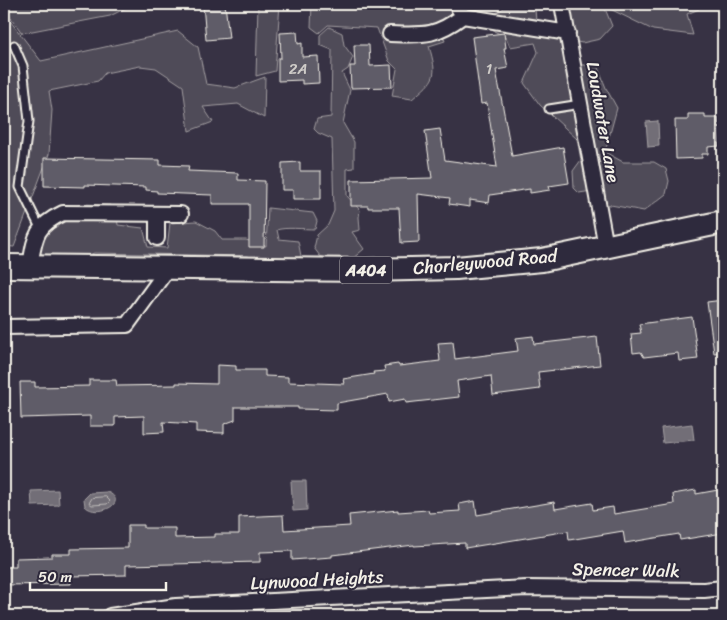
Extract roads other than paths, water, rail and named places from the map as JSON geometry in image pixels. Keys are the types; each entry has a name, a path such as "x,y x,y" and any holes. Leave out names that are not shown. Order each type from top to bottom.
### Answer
{"main road":[{"name":"Chorleywood Road","path":"4,266 366,270 456,268 542,260 723,222"}],"street":[{"name":"Loudwater Lane","path":"562,4 606,246"},
{"path":"390,34 424,35 449,27 460,10 568,33"},
{"path":"30,266 40,228 50,219 63,214 181,214"},
{"path":"157,214 157,238"},
{"path":"4,327 127,325 169,267"},
{"name":"Spencer Walk","path":"528,588 704,590 723,588"},
{"name":"Lynwood Heights","path":"110,616 176,606 528,588"}],"lane":[{"path":"14,45 23,66 29,121 20,187 40,228"},
{"path":"549,109 580,104"}],"water":[{"path":"658,121 659,146 648,147 646,122"},
{"path":"692,424 694,440 663,443 661,428"},
{"path":"291,481 306,481 307,510 293,511"},
{"path":"58,490 59,505 32,506 31,491"},
{"path":"107,492 115,500 110,508 97,511 90,510 85,506 84,499 90,493"}]}
